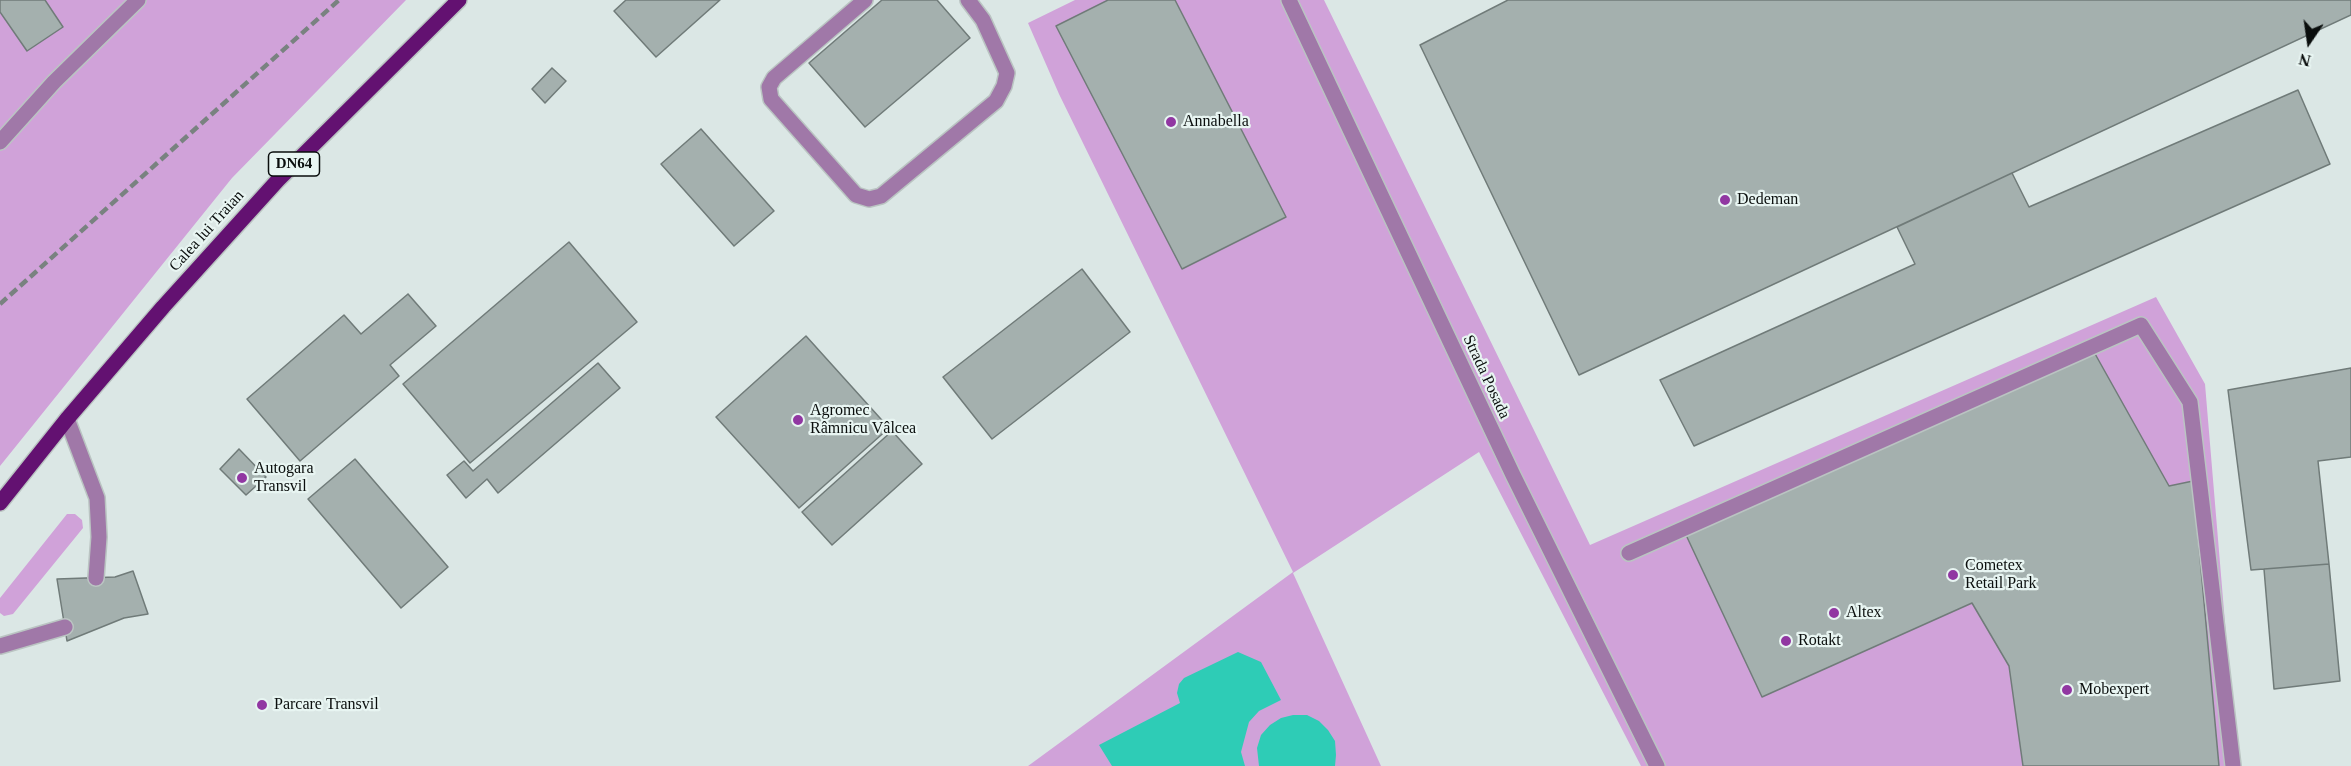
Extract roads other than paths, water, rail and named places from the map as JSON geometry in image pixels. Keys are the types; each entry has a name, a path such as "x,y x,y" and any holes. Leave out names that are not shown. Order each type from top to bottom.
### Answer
{"main road":[{"name":"Calea lui Traian","path":"0,503 67,419 163,307 278,180 459,0"}],"street":[{"path":"0,142 54,82 138,0"},
{"path":"865,0 774,78 769,87 771,99 856,195 869,199 881,196 996,101 1004,86 1006,73 983,20 968,0"},
{"name":"Strada Posada","path":"1289,0 1513,475 1657,766"},
{"path":"1629,553 2141,325 2190,402 2233,766"},
{"path":"67,419 96,498 99,537 96,578"},
{"path":"0,646 65,627"}],"railway":[{"path":"0,304 339,0"}],"place":[{"name":"Annabella","path":"1171,122"},
{"name":"Dedeman","path":"1725,200"},
{"name":"Agromec Râmnicu Vâlcea","path":"798,420"},
{"name":"Autogara Transvil","path":"242,478"},
{"name":"Cometex Retail Park","path":"1953,575"},
{"name":"Altex","path":"1834,613"},
{"name":"Rotakt","path":"1786,641"},
{"name":"Mobexpert","path":"2067,690"},
{"name":"Parcare Transvil","path":"262,705"}]}
